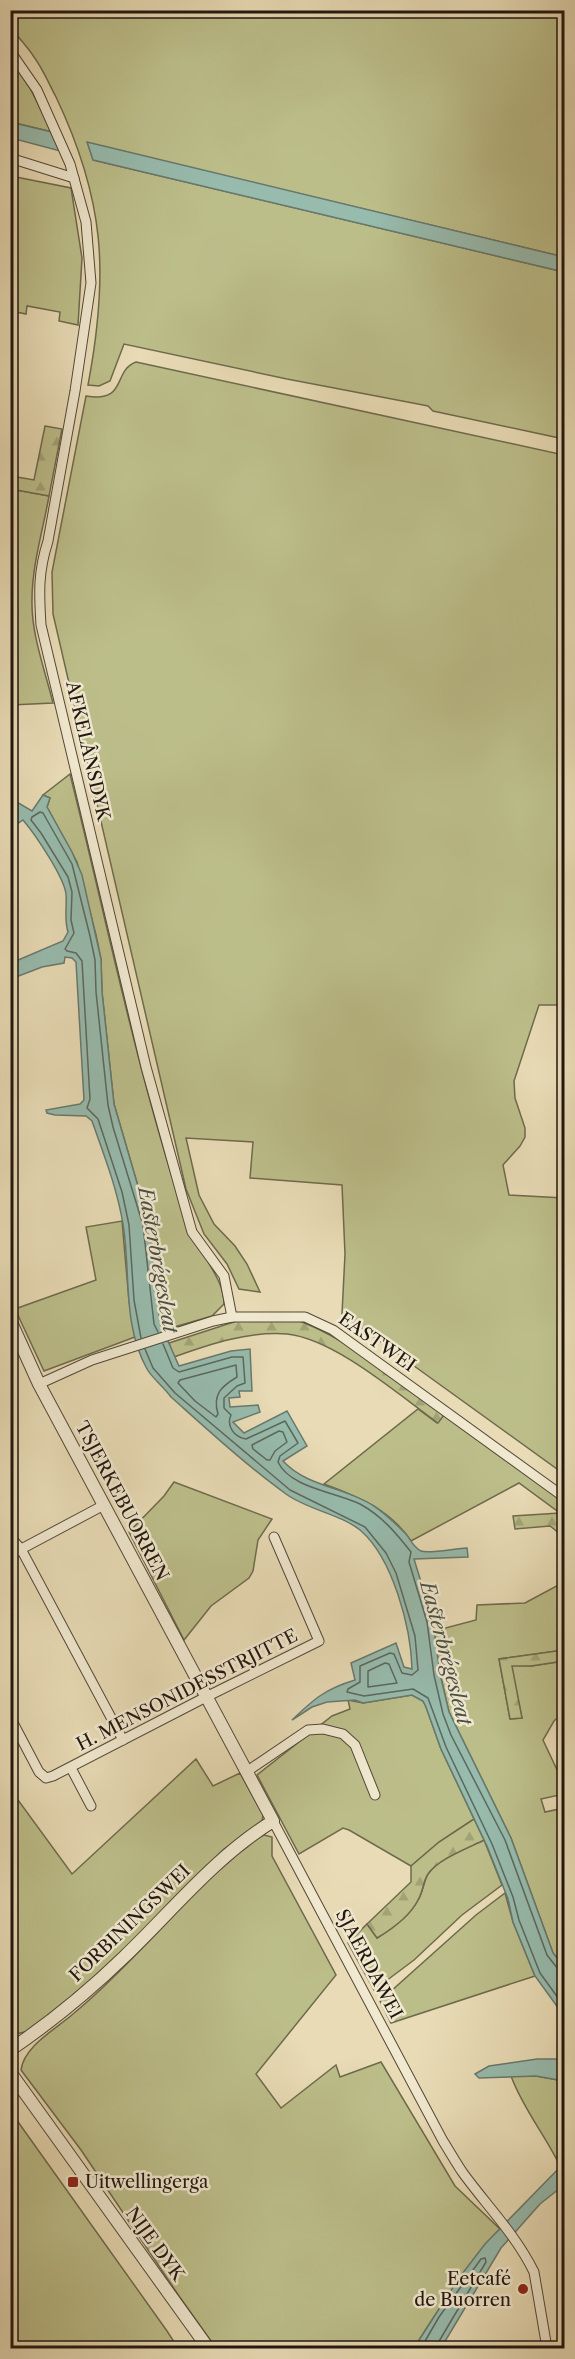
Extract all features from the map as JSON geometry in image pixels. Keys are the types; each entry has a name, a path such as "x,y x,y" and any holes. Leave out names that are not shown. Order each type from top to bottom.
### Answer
{"street":[{"name":"AFKELÂNSDYK","path":"10,51 37,90 74,178 86,222 91,283 67,437 48,542 40,566 38,588 40,625 152,1089 192,1232 224,1276 232,1317"},
{"path":"10,158 74,178"},
{"name":"EASTWEI","path":"39,1384 92,1360 232,1317 305,1317 333,1330 564,1497"},
{"name":"TSJERKEBUORREN","path":"10,1320 39,1384 206,1697"},
{"path":"10,1555 104,1505"},
{"path":"10,1537 21,1550 123,1740"},
{"name":"H. MENSONIDESSTRJITTE","path":"91,1806 71,1768 319,1641 274,1537"},
{"name":"SJAERDAWEI","path":"206,1697 443,2141 462,2172 517,2242 534,2272 547,2349"},
{"path":"10,1717 39,1772 46,1778 71,1768"},
{"path":"246,1772 308,1730 323,1729 342,1734 355,1745 375,1795"},
{"name":"FORBININGSWEI","path":"10,2050 54,2020 123,1958 226,1853 273,1821"},
{"name":"NIJE DYK","path":"10,2072 208,2349"}],"green space":[{"path":"11,10 564,11 564,257 88,143 94,160 564,272 564,439 433,411 428,406 124,344 110,381 99,386 88,385 99,308 100,272 93,204 85,170 72,134 40,66 11,26"},
{"path":"10,55 20,68 52,132 11,122"},
{"path":"11,176 71,188 82,258 78,325 59,321 60,312 27,306 26,314 11,311"},
{"path":"136,362 564,455 564,1005 539,1005 514,1081 515,1098 525,1128 525,1137 503,1165 509,1195 564,1198 564,1474 342,1314 345,1254 342,1185 250,1178 253,1142 186,1138 199,1195 214,1224 235,1246 247,1264 260,1292 239,1289 227,1264 204,1234 186,1189 53,614 52,572 86,396 99,397 114,391 124,372"},
{"path":"45,426 62,429 49,496 11,489 11,476 34,480"},
{"path":"10,489 49,496 32,587 32,613 36,639 53,703 11,705"},
{"path":"70,774 129,1022 170,1170 191,1226 224,1297 224,1304 212,1316 164,1330 160,1323 149,1224 114,1104 102,992 101,959 96,935 77,862 47,807 50,798 43,795"},
{"path":"122,1221 129,1301 135,1337 44,1371 15,1309 96,1280 86,1227"},
{"path":"291,1318 332,1336 351,1348 444,1415 438,1423 346,1357 306,1338 287,1334 258,1334 216,1343 174,1357 169,1343 243,1319"},
{"path":"418,1409 437,1423 444,1415 564,1502 564,1516 519,1483 411,1541 394,1521 372,1505 324,1484"},
{"path":"174,1482 272,1519 258,1540 253,1571 249,1578 211,1606 184,1640 129,1532 164,1496"},
{"path":"560,1513 564,1516 564,1537 550,1526 515,1529 513,1516"},
{"path":"564,1582 564,1650 499,1659 510,1719 522,1718 511,1665 531,1666 564,1661 564,1712 554,1721 543,1740 560,1776 564,1776 564,1794 541,1799 545,1812 564,1808 564,1967 553,1953 511,1838 449,1712 440,1674 434,1631 476,1620 477,1605 525,1603"},
{"path":"564,1650 564,1661 531,1666 512,1666 522,1718 510,1719 499,1659"},
{"path":"412,1695 423,1701 426,1707 441,1749 474,1819 439,1842 411,1866 343,1828 299,1854 257,1775 332,1716 350,1709 348,1700 363,1703"},
{"path":"196,1759 213,1786 240,1773 263,1815 262,1821 257,1827 224,1849 99,1976 29,2031 11,2035 10,1789 72,1874"},
{"path":"474,1819 484,1840 439,1863 426,1877 415,1906 405,1917 377,1938 367,1924 411,1882 411,1866 439,1842"},
{"path":"264,1835 272,1837 272,1856 336,1975 256,2074 281,2108 336,2065 340,2077 381,2062 455,2186 500,2229 454,2287 414,2348 216,2348 81,2150 21,2070 23,2061 34,2046 104,1986 225,1862 244,1846"},
{"path":"484,1840 502,1885 462,1915 414,1960 374,1990 348,1943 367,1924 377,1938 394,1926 415,1906 428,1874 439,1863"},
{"path":"505,1893 513,1922 535,1976 391,2023 380,2001 476,1915"},
{"path":"511,2076 536,2076 564,2081 564,2163 561,2168 522,2100"},
{"path":"11,2112 167,2331 178,2348 11,2348"}],"water":[{"path":"10,122 52,132 60,151 11,138"},
{"path":"87,142 564,257 564,272 93,160"},
{"path":"43,795 50,798 47,807 82,875 101,959 102,992 114,1104 149,1224 160,1323 179,1366 231,1351 250,1349 252,1391 239,1391 240,1397 229,1398 230,1407 258,1405 260,1412 233,1422 244,1433 287,1411 307,1446 283,1461 293,1470 315,1482 374,1506 395,1523 421,1551 467,1548 468,1557 414,1559 433,1621 440,1674 449,1712 511,1838 553,1953 564,1967 564,2016 535,1976 513,1922 508,1899 487,1846 441,1749 423,1701 412,1695 363,1703 355,1700 327,1702 312,1707 292,1720 320,1696 355,1680 351,1663 396,1643 404,1667 412,1669 404,1614 391,1575 372,1542 360,1530 286,1494 256,1471 171,1397 149,1372 139,1352 131,1316 123,1224 110,1172 92,1121 86,1116 55,1115 47,1113 46,1110 80,1104 84,1100 76,962 72,958 65,957 64,963 42,967 11,979 11,963 63,941 68,932 66,894 55,867 23,820 11,828 10,798 32,811"},
{"path":"537,2059 564,2059 564,2081 536,2076 479,2078 475,2074 489,2066"},
{"path":"564,2163 564,2185 540,2204 501,2248 441,2348 414,2348 459,2278 485,2244"}],"place":[{"name":"Uitwellingerga","path":"73,2182"},
{"name":"Eetcafé de Buorren","path":"523,2289"}],"water label":[{"name":"Easterbrégesleat","path":"158,1260"},
{"name":"Easterbrégesleat","path":"446,1653"}]}
